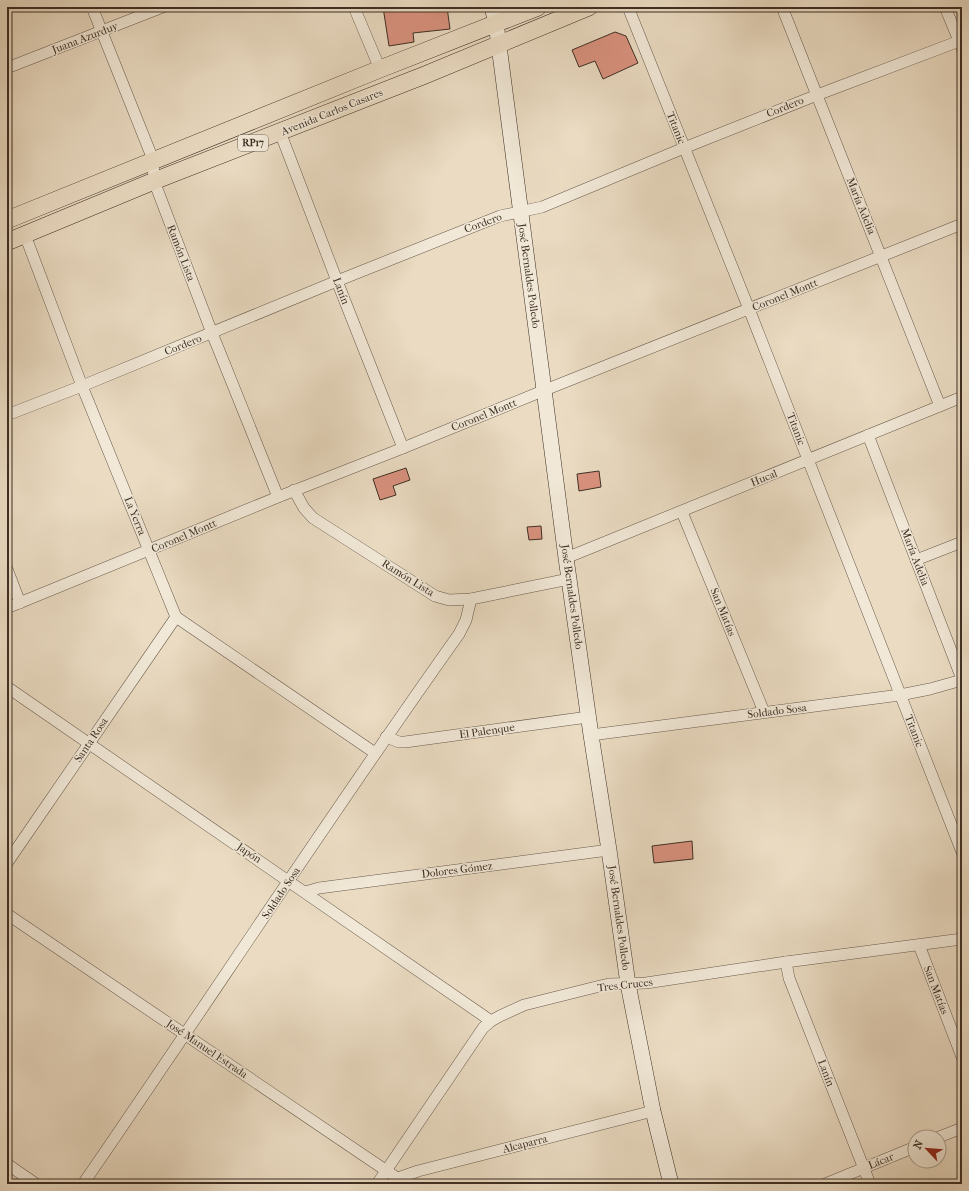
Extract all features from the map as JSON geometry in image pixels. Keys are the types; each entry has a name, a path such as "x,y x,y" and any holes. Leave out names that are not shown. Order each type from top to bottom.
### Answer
{"main road":[{"name":"Avenida Carlos Casares","path":"7,220 380,69 494,15 538,7"},
{"name":"Avenida Carlos Casares","path":"7,242 154,181 280,132 589,7"},
{"name":"José Bernaldes Polledo","path":"494,15 590,735 609,850 628,984 653,1111 671,1184"}],"street":[{"name":"Ramón Lista","path":"92,7 153,161 154,181 212,333 278,497"},
{"name":"Juana Azurduy","path":"7,68 163,7"},
{"path":"354,7 380,69"},
{"name":"Titanic","path":"628,7 962,852"},
{"name":"María Adelia","path":"782,7 940,406"},
{"path":"945,7 961,43"},
{"name":"Cordero","path":"7,415 500,216 542,207 816,95 961,43"},
{"name":"Lanín","path":"280,132 403,448"},
{"name":"Coronel Montt","path":"7,608 294,490 403,448 962,224"},
{"name":"La Yerra","path":"25,234 82,386 176,617"},
{"name":"Hucal","path":"566,558 962,397"},
{"name":"María Adelia","path":"868,435 962,679"},
{"name":"Ramón Lista","path":"294,490 304,508 313,518 435,596 449,600 471,599 569,579"},
{"name":"San Matías","path":"682,512 764,712"},
{"path":"916,560 962,542"},
{"path":"7,569 20,603"},
{"name":"Soldado Sosa","path":"83,1184 186,1035 375,753 459,634 466,620 471,599"},
{"path":"176,617 375,753"},
{"name":"Santa Rosa","path":"7,863 176,617"},
{"name":"Soldado Sosa","path":"590,735 900,695 930,689 962,679"},
{"name":"Japón","path":"7,687 289,880 491,1021"},
{"name":"El Palenque","path":"386,737 399,742 405,742 588,717"},
{"name":"Dolores Gómez","path":"305,892 319,888 609,850"},
{"name":"José Manuel Estrada","path":"7,914 402,1181"},
{"name":"Tres Cruces","path":"377,1184 484,1028 491,1021 524,1005 604,985 654,982 786,962 962,939"},
{"name":"San Matías","path":"919,945 962,1057"},
{"name":"Lanín","path":"786,962 789,978 870,1184"},
{"name":"Alcaparra","path":"402,1181 418,1171 653,1111"},
{"path":"947,1134 962,1128"},
{"name":"Lácar","path":"825,1184 907,1150"},
{"path":"7,1164 36,1184"}],"building":[{"path":"383,7 447,7 450,29 413,33 414,42 389,46"},
{"path":"615,32 626,36 638,63 603,79 595,61 579,67 572,50"},
{"path":"406,468 410,480 393,486 396,495 380,500 373,479"},
{"path":"599,471 601,487 579,491 577,474"},
{"path":"541,526 542,539 529,540 527,527"},
{"path":"692,841 693,859 654,863 652,846"}]}
